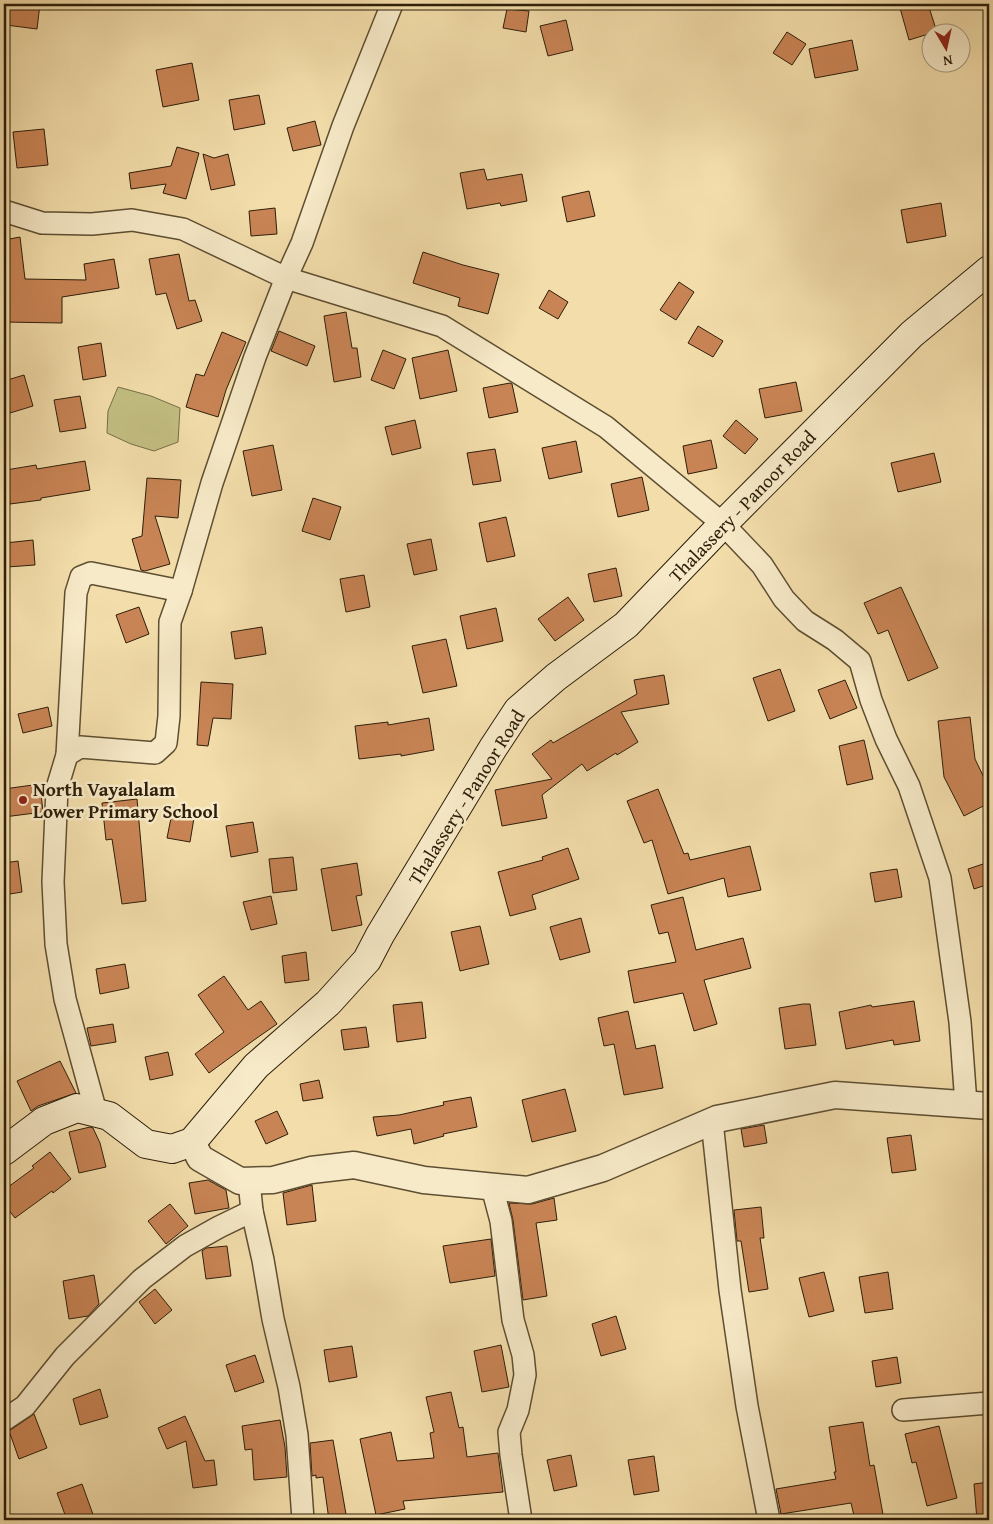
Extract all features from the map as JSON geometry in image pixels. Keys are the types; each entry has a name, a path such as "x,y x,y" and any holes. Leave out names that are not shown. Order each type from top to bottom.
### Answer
{"main road":[{"name":"Thalassery - Panoor Road","path":"192,1142 256,1066 328,1003 367,960 390,918 518,710 556,677 626,625 723,524 912,334 989,270"},
{"path":"4,1150 44,1121 77,1108 109,1116 146,1144 172,1149 192,1142"}],"street":[{"path":"67,755 80,747 155,753 166,743 170,716 170,622 181,591 212,483 255,357 302,243 343,126 392,4"},
{"path":"4,211 42,223 92,224 132,220 183,229 286,278 442,326 606,427 723,524 762,565 784,599 804,621 835,640 860,661 871,700 886,739 909,786 940,878 960,1022 978,1105 835,1095 712,1121 594,1171 528,1190 424,1180 354,1165 311,1170 273,1180 240,1181 200,1158 192,1142"},
{"path":"96,1112 65,1000 55,925 53,882 57,788 67,755 76,593 81,577 92,573 181,591"},
{"path":"712,1121 730,1290 747,1406 769,1520"},
{"path":"249,1181 252,1211 273,1319 289,1387 297,1435 303,1520"},
{"path":"492,1187 501,1221 513,1320 523,1355 525,1375 518,1410 509,1432 521,1520"},
{"path":"4,1420 25,1406 65,1356 142,1279 185,1246 252,1211"},
{"path":"903,1410 989,1403"}],"shaded area":[{"path":"118,387 151,396 180,408 178,442 154,451 131,444 107,433 108,411"}],"building":[{"path":"9,4 40,4 37,29 6,25"},
{"path":"914,4 928,4 934,22 920,22 920,37 909,40 900,8"},
{"path":"507,9 529,11 526,32 503,28"},
{"path":"566,20 573,50 548,56 540,26"},
{"path":"787,32 806,44 792,65 773,53"},
{"path":"852,40 858,70 815,78 809,49"},
{"path":"192,63 199,100 163,107 156,70"},
{"path":"259,95 265,124 234,130 229,100"},
{"path":"315,121 321,145 293,151 287,128"},
{"path":"44,129 48,165 17,168 13,132"},
{"path":"177,147 199,153 186,199 163,193 166,184 131,189 129,173 171,166"},
{"path":"203,154 214,158 228,154 235,185 211,190"},
{"path":"484,169 487,180 522,174 527,201 501,206 500,203 467,209 460,173"},
{"path":"589,191 595,216 567,222 562,197"},
{"path":"941,203 946,236 907,243 901,210"},
{"path":"275,208 277,234 251,236 249,211"},
{"path":"20,237 25,279 86,280 84,264 114,259 119,288 62,297 62,323 4,322 4,240"},
{"path":"423,252 499,274 488,314 458,306 460,298 413,283"},
{"path":"179,254 189,301 195,300 202,321 177,329 166,293 156,295 149,259"},
{"path":"679,282 694,292 676,320 660,310"},
{"path":"549,290 568,302 558,319 539,308"},
{"path":"346,312 352,348 357,348 361,377 334,382 324,316"},
{"path":"698,326 723,341 713,357 688,343"},
{"path":"279,331 315,346 307,366 271,351"},
{"path":"222,332 246,342 226,390 218,417 186,407 196,374 204,376"},
{"path":"101,343 106,376 83,380 78,347"},
{"path":"383,350 406,359 394,389 371,380"},
{"path":"448,350 457,391 420,399 412,358"},
{"path":"24,375 33,406 10,413 4,394 4,381"},
{"path":"796,382 802,411 765,418 759,389"},
{"path":"512,384 518,412 489,418 483,388"},
{"path":"80,396 86,428 60,432 54,400"},
{"path":"415,420 421,448 392,455 385,427"},
{"path":"736,420 758,439 745,454 723,436"},
{"path":"711,440 717,468 688,474 683,446"},
{"path":"576,441 582,472 549,479 542,448"},
{"path":"273,445 282,490 252,496 243,451"},
{"path":"495,449 501,481 473,485 467,453"},
{"path":"934,453 941,482 898,492 891,463"},
{"path":"85,461 90,490 10,504 6,470 36,465 37,469"},
{"path":"642,477 649,510 618,517 611,484"},
{"path":"147,478 181,480 178,518 155,516 170,564 145,571 141,570 132,539 142,536"},
{"path":"313,498 341,507 330,540 302,531"},
{"path":"506,517 515,556 487,562 479,523"},
{"path":"431,539 437,570 414,575 407,544"},
{"path":"33,540 35,565 7,567 5,543"},
{"path":"616,568 622,596 594,602 588,574"},
{"path":"364,575 370,607 346,612 340,579"},
{"path":"901,587 938,668 908,681 888,630 878,634 864,603"},
{"path":"568,597 584,620 555,641 538,619"},
{"path":"139,607 149,634 126,643 116,615"},
{"path":"496,608 503,641 467,649 460,616"},
{"path":"262,627 266,654 235,659 231,632"},
{"path":"446,639 457,686 423,693 412,646"},
{"path":"780,669 795,711 768,721 753,678"},
{"path":"664,675 669,704 621,712 638,742 587,771 582,764 542,795 547,818 502,826 495,790 552,779 532,754 551,740 553,743 637,694 634,680"},
{"path":"845,680 857,708 830,719 818,690"},
{"path":"201,682 233,684 231,719 213,718 208,746 197,745"},
{"path":"48,707 52,726 23,733 18,714"},
{"path":"970,717 975,759 989,788 989,803 964,816 944,777 938,721"},
{"path":"429,718 434,750 401,756 401,754 359,759 355,726 388,722 388,725"},
{"path":"864,740 873,779 847,785 839,746"},
{"name":"North Vayalalam Lower Primary School","path":"40,784 43,812 4,817 4,789"},
{"path":"658,789 684,854 688,853 690,860 750,846 761,890 728,897 724,878 668,894 652,840 644,843 627,801"},
{"path":"137,799 146,901 122,904 112,839 106,840 102,803"},
{"path":"173,808 195,812 190,842 167,838"},
{"path":"253,822 258,852 231,857 226,826"},
{"path":"568,848 579,879 532,895 536,909 510,916 498,872 543,860 542,857"},
{"path":"293,857 297,890 273,893 269,859"},
{"path":"18,861 22,892 4,895 4,863"},
{"path":"989,862 989,884 974,889 968,869"},
{"path":"357,863 362,895 356,896 362,925 332,931 321,869"},
{"path":"897,869 902,897 875,902 870,873"},
{"path":"271,896 277,924 251,930 243,902"},
{"path":"683,897 696,950 743,938 751,968 704,980 717,1024 694,1031 683,993 634,1003 628,971 676,962 668,932 659,934 651,905"},
{"path":"581,918 590,952 560,960 550,927"},
{"path":"480,926 489,964 460,971 451,932"},
{"path":"306,952 309,980 285,983 282,956"},
{"path":"125,964 129,988 100,994 96,969"},
{"path":"224,976 248,1010 261,1001 277,1024 209,1073 195,1054 224,1032 198,995"},
{"path":"914,1001 920,1041 894,1045 893,1040 846,1049 839,1012 871,1005 872,1007"},
{"path":"422,1002 426,1038 397,1042 393,1005"},
{"path":"810,1004 816,1045 785,1049 779,1008"},
{"path":"628,1011 636,1049 655,1045 663,1088 624,1095 614,1044 604,1046 598,1018"},
{"path":"113,1024 116,1042 91,1046 87,1028"},
{"path":"366,1027 369,1047 344,1050 341,1030"},
{"path":"168,1052 173,1075 150,1080 145,1057"},
{"path":"60,1061 76,1093 38,1106 31,1111 17,1081"},
{"path":"319,1080 323,1098 303,1101 300,1084"},
{"path":"565,1089 576,1131 532,1142 522,1100"},
{"path":"471,1097 477,1127 443,1134 444,1136 414,1144 411,1129 377,1136 373,1117 399,1115 444,1105 443,1102"},
{"path":"277,1111 288,1134 266,1144 255,1121"},
{"path":"764,1125 767,1143 744,1147 741,1129"},
{"path":"93,1128 100,1143 106,1167 79,1173 69,1132"},
{"path":"911,1135 916,1170 892,1173 887,1138"},
{"path":"50,1152 71,1179 15,1218 4,1204 4,1190 34,1168 32,1166"},
{"path":"208,1180 226,1190 229,1208 195,1214 189,1183"},
{"path":"312,1185 316,1221 287,1225 283,1193"},
{"path":"554,1198 557,1220 536,1223 547,1296 523,1300 513,1220 509,1203 532,1204"},
{"path":"170,1204 188,1226 166,1244 148,1221"},
{"path":"761,1207 764,1238 760,1238 768,1289 749,1292 741,1241 737,1241 734,1210"},
{"path":"491,1239 495,1276 450,1283 443,1246"},
{"path":"227,1246 231,1276 206,1279 202,1251 206,1248"},
{"path":"824,1272 834,1311 809,1317 799,1278"},
{"path":"888,1272 893,1309 865,1313 859,1277"},
{"path":"94,1275 99,1304 88,1316 69,1319 63,1281"},
{"path":"155,1289 172,1310 155,1324 139,1302"},
{"path":"616,1316 626,1349 601,1356 592,1324"},
{"path":"501,1345 509,1387 482,1392 474,1351"},
{"path":"352,1346 357,1377 329,1382 324,1350"},
{"path":"255,1355 264,1382 235,1392 226,1365"},
{"path":"897,1357 901,1383 876,1387 872,1361"},
{"path":"100,1389 108,1417 80,1425 73,1399"},
{"path":"451,1392 459,1428 463,1427 467,1457 498,1453 503,1492 403,1501 405,1509 376,1515 360,1439 391,1432 397,1461 434,1458 430,1433 434,1432 426,1397"},
{"path":"34,1414 47,1448 19,1459 9,1431"},
{"path":"185,1416 205,1461 214,1460 217,1485 193,1488 186,1441 167,1449 158,1428"},
{"path":"280,1420 285,1447 287,1477 254,1480 252,1449 245,1450 242,1426"},
{"path":"863,1422 870,1466 874,1465 884,1520 855,1520 851,1503 781,1514 776,1489 836,1479 829,1427"},
{"path":"939,1426 957,1498 927,1506 916,1462 912,1463 905,1434"},
{"path":"333,1440 347,1520 329,1520 323,1477 316,1478 316,1475 312,1476 310,1443"},
{"path":"571,1455 577,1486 554,1491 547,1460"},
{"path":"654,1456 659,1491 634,1495 628,1460"},
{"path":"989,1482 989,1520 977,1520 974,1484"},
{"path":"82,1484 95,1520 67,1520 57,1493"}],"place":[{"name":"North Vayalalam Lower Primary School","path":"23,800"}]}
